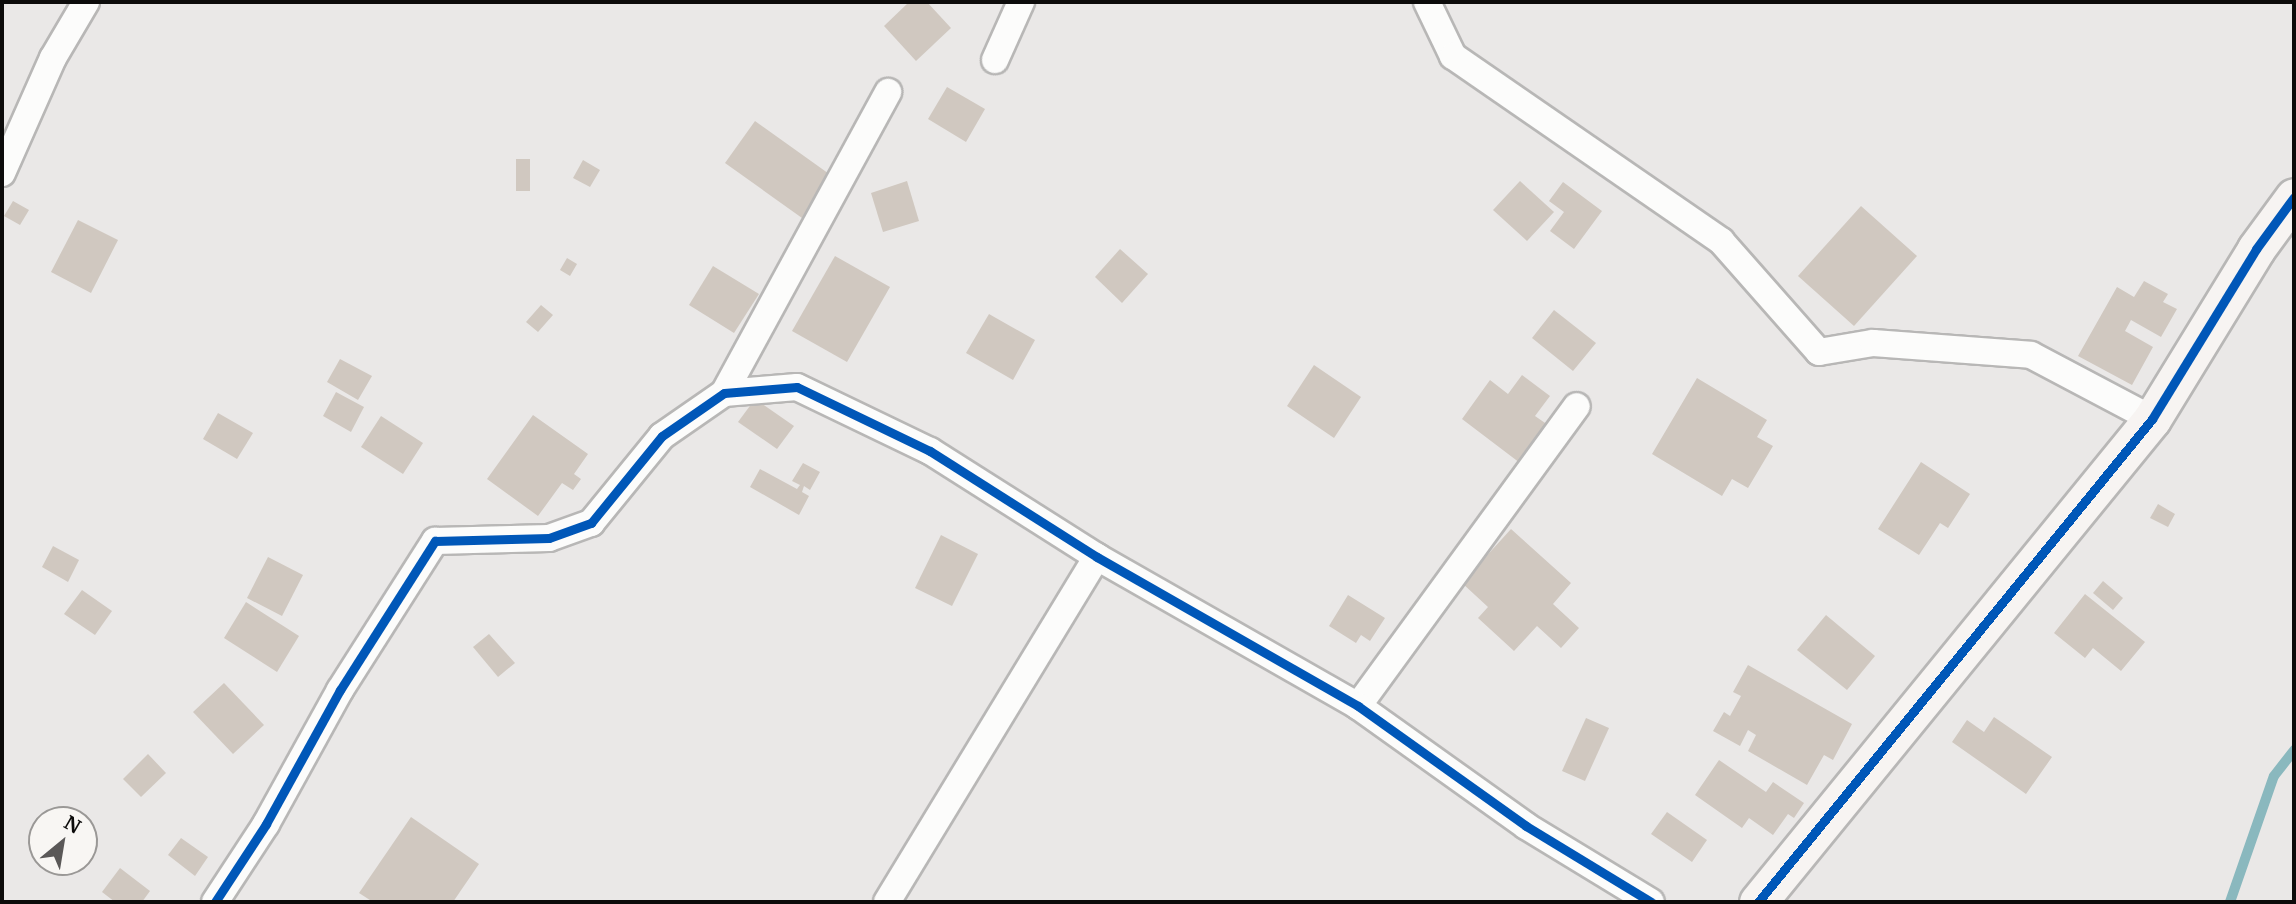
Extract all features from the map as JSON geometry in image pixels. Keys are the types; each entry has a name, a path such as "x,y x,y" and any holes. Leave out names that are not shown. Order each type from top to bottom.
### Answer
{"street":[{"path":"2,173 53,58 86,2"},
{"path":"995,60 1021,2"},
{"path":"1427,2 1453,56 1721,241 1819,352 1873,343 2031,355 2152,419"},
{"path":"215,902 267,824 340,690 435,541 549,538 591,523 662,436 724,393 888,92"},
{"path":"1758,902 2152,419 2256,249 2294,197"},
{"path":"724,393 797,387 930,451 1097,557 1358,706 1526,826 1651,902"},
{"path":"1358,706 1577,406"},
{"path":"887,902 1097,557"}],"building":[{"path":"909,2 927,2 951,28 916,61 884,26"},
{"path":"947,87 985,109 966,142 928,119"},
{"path":"755,121 832,176 802,218 725,163"},
{"path":"516,159 530,159 530,191 516,191"},
{"path":"583,160 600,170 590,187 573,178"},
{"path":"907,181 919,221 883,232 871,193"},
{"path":"1520,181 1554,212 1527,241 1493,210"},
{"path":"1563,182 1602,211 1574,249 1550,231 1564,212 1549,201"},
{"path":"13,201 29,210 20,225 4,216"},
{"path":"1861,206 1917,256 1854,326 1798,276"},
{"path":"78,220 118,240 91,293 51,272"},
{"path":"1120,249 1148,274 1122,303 1095,277"},
{"path":"835,256 890,287 847,362 792,331"},
{"path":"567,258 577,264 570,276 560,270"},
{"path":"713,266 759,294 734,333 689,305"},
{"path":"2144,281 2168,294 2163,302 2177,309 2161,337 2131,320 2125,331 2153,347 2132,385 2078,356 2117,287 2134,297"},
{"path":"541,305 553,315 538,332 526,322"},
{"path":"1554,310 1596,343 1573,371 1532,338"},
{"path":"989,314 1035,340 1013,380 966,353"},
{"path":"340,359 372,376 358,400 327,382"},
{"path":"1314,365 1361,397 1334,438 1287,406"},
{"path":"1522,375 1550,396 1535,416 1548,425 1520,463 1462,419 1490,380 1508,394"},
{"path":"1697,378 1767,420 1757,437 1773,446 1748,488 1732,479 1722,496 1652,454"},
{"path":"336,392 364,407 351,432 323,416"},
{"path":"755,399 794,426 777,449 738,422"},
{"path":"218,413 253,433 237,459 203,439"},
{"path":"533,415 588,454 574,474 581,479 573,490 562,483 538,516 487,479"},
{"path":"381,416 423,443 403,474 361,447"},
{"path":"1921,462 1970,494 1948,528 1940,523 1919,555 1878,529"},
{"path":"803,463 820,472 810,490 804,486 802,492 809,496 799,515 750,487 760,469 797,489 800,485 792,481"},
{"path":"2158,504 2175,514 2168,527 2150,518"},
{"path":"1511,529 1571,583 1553,604 1579,628 1561,648 1537,626 1514,651 1478,618 1488,607 1462,583"},
{"path":"941,535 978,554 952,606 915,588"},
{"path":"53,546 79,560 68,582 42,567"},
{"path":"268,557 303,575 282,616 247,598"},
{"path":"2103,581 2123,598 2113,610 2093,593"},
{"path":"82,590 112,611 95,635 64,614"},
{"path":"2085,594 2145,642 2121,671 2093,648 2085,658 2054,633"},
{"path":"1348,595 1385,618 1370,641 1361,635 1356,643 1329,626"},
{"path":"246,602 299,636 277,672 224,638"},
{"path":"1826,615 1875,656 1847,690 1797,650"},
{"path":"489,634 515,663 498,677 473,647"},
{"path":"1748,665 1852,724 1833,760 1824,755 1807,785 1748,751 1756,735 1748,730 1740,746 1713,731 1724,712 1730,716 1741,696 1733,692"},
{"path":"224,683 264,725 233,754 193,712"},
{"path":"1994,717 2052,757 2026,794 1952,742 1967,720 1984,732"},
{"path":"1586,718 1609,728 1585,781 1562,771"},
{"path":"148,754 166,773 141,797 123,779"},
{"path":"1719,760 1766,792 1773,782 1804,803 1794,818 1788,814 1773,835 1749,818 1742,828 1695,795"},
{"path":"1667,812 1707,840 1692,862 1651,834"},
{"path":"411,817 479,864 453,902 373,902 359,893"},
{"path":"181,838 208,857 195,876 168,855"},
{"path":"120,868 150,891 142,902 115,902 102,892"}],"waterway":[{"path":"2230,902 2274,776 2294,750"}],"cycle path":[{"path":"1758,902 2152,419 2256,249 2294,197"},
{"path":"215,902 266,824 340,690 435,541 549,538 591,523 662,436 724,393 797,387 930,451 1097,557 1358,706 1526,826 1651,902"}]}
